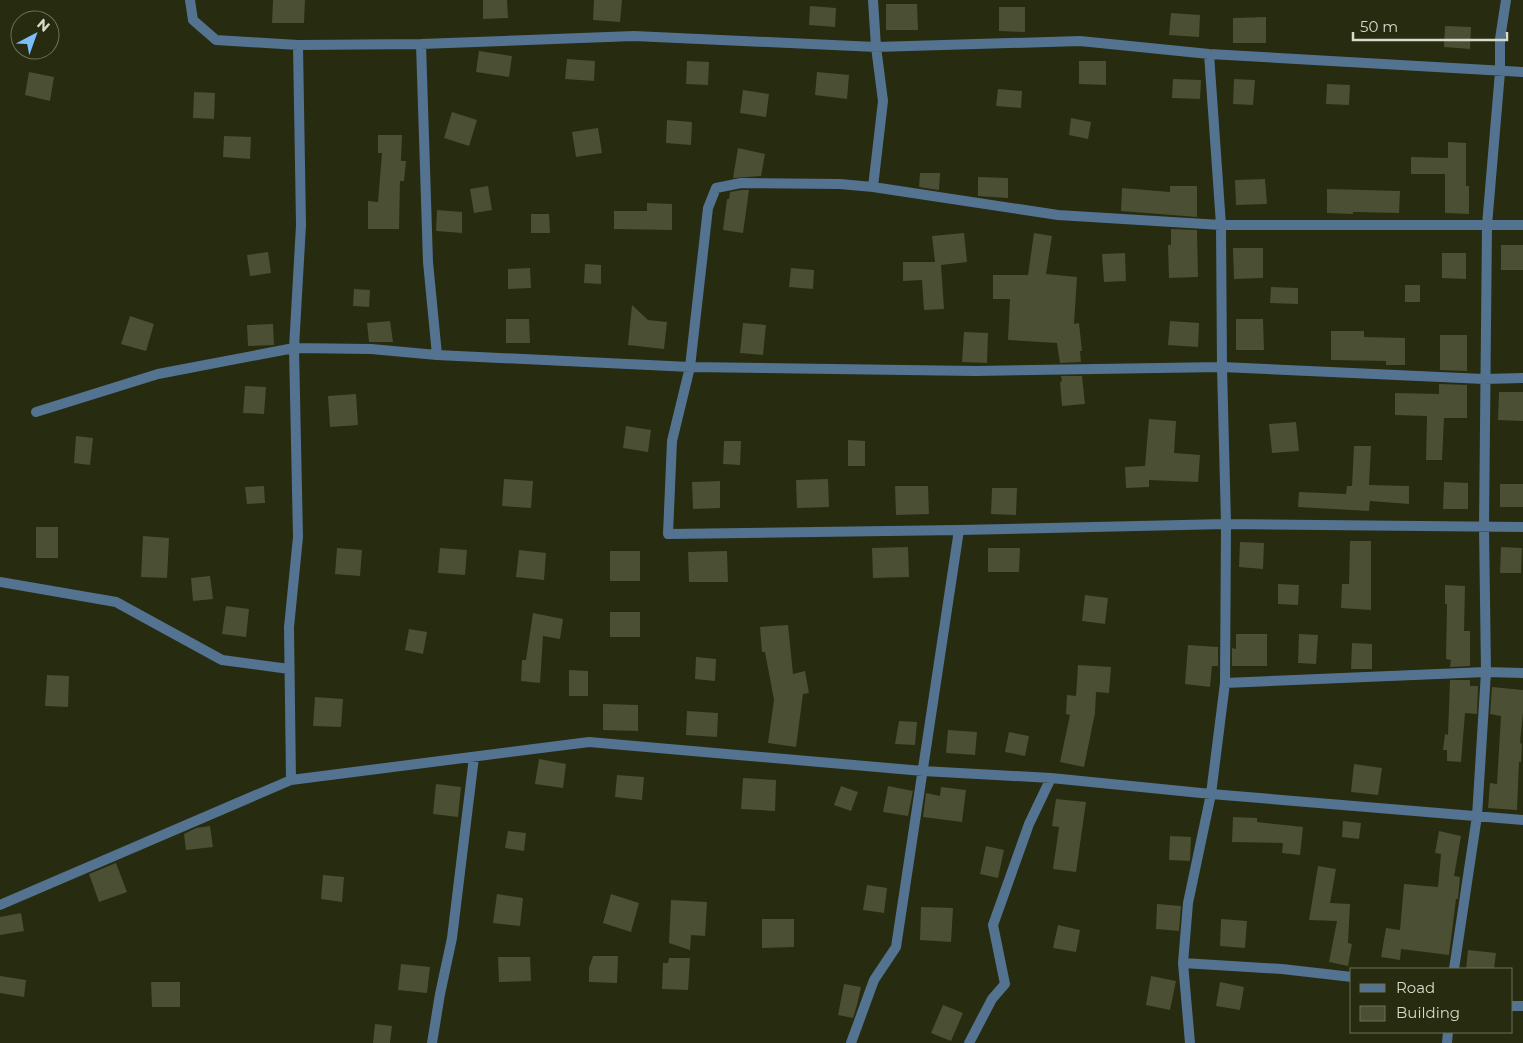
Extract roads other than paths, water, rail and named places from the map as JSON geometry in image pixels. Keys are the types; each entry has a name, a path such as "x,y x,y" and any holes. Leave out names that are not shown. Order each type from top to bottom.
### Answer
{"street":[{"path":"190,0 193,20 216,40 298,45 421,44 634,36 876,47 1080,41 1209,54 1523,72"},
{"path":"873,0 876,47 883,101 873,187"},
{"path":"1454,968 1477,816 1486,672 1484,379 1487,225 1500,72 1500,39 1506,0"},
{"path":"421,44 428,262 437,355"},
{"path":"291,780 289,627 298,537 294,348 301,225 298,45"},
{"path":"1190,1043 1183,963 1188,904 1211,794 1225,683 1226,524 1221,225 1209,54"},
{"path":"1523,225 1221,225 1058,215 873,187 840,184 741,183 716,188 708,208 690,367 672,440 668,534 1226,524 1523,527"},
{"path":"36,412 158,374 294,348 371,349 437,355 690,367 976,371 1222,367 1484,379 1523,378"},
{"path":"851,1043 874,980 896,947 959,530"},
{"path":"0,582 116,602 222,660 290,669"},
{"path":"1225,683 1486,672 1523,674"},
{"path":"0,904 291,780 589,742 924,771 1051,778 1211,794 1523,820"},
{"path":"432,1043 452,938 474,757"},
{"path":"969,1043 992,999 1005,984 993,925 1029,824 1051,778"},
{"path":"1183,963 1282,969 1350,977"}]}
